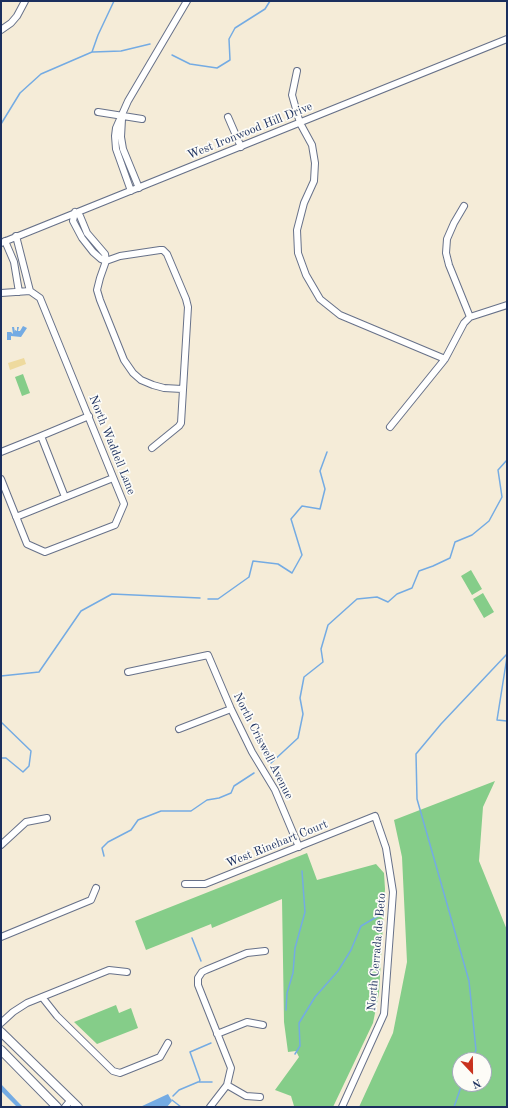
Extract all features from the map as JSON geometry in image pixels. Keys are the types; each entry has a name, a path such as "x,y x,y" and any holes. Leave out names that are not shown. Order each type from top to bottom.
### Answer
{"main road":[{"path":"1,1032 67,1104 78,1107"},
{"path":"1,1050 57,1107"}],"street":[{"path":"1,30 11,23 17,16 25,1"},
{"path":"131,191 116,149 116,128 128,100 187,1"},
{"name":"West Ironwood Hill Drive","path":"3,242 507,39"},
{"path":"297,71 292,95 300,123 312,145 315,163 314,181 304,203 297,230 298,253 306,275 320,299 340,315 445,359"},
{"path":"98,112 142,119"},
{"path":"122,116 121,137 123,149 138,188"},
{"path":"228,117 240,147"},
{"path":"464,206 447,239 446,253 449,265 470,316"},
{"path":"75,212 73,221 82,238 93,252 106,263"},
{"name":"North Waddell Lane","path":"1,479 27,544 45,552 115,525 124,504 40,298 30,291 16,236"},
{"path":"3,242 14,262 19,292"},
{"path":"152,448 181,423 188,307 176,274 167,254 163,250 120,256 106,263 97,290 124,360 141,380 164,388 182,389"},
{"path":"1,293 30,291"},
{"path":"390,427 445,359 464,323 470,316 507,306"},
{"path":"1,452 89,416"},
{"path":"41,436 65,497"},
{"path":"16,516 113,478"},
{"name":"North Criswell Avenue","path":"128,672 208,655 231,709 252,752 275,790 299,847"},
{"path":"179,729 231,709"},
{"name":"West Rinehart Court","path":"185,884 205,884 375,816"},
{"name":"North Cerrada de Beto","path":"342,1107 384,1014 393,892 386,848 375,816"},
{"path":"1,845 26,822 47,818"},
{"path":"1,937 91,900 96,888"},
{"path":"210,1107 226,1085 231,1068 198,985 198,978 202,972 206,970 247,954 265,951"},
{"path":"1,1023 13,1012 27,1003 109,970 126,972"},
{"path":"42,997 57,1016 113,1071 120,1074 160,1056 168,1043"},
{"path":"217,1034 248,1022 263,1025"},
{"path":"226,1085 246,1096 260,1097"}],"green space":[{"path":"23,374 30,393 22,396 15,377"},
{"path":"471,570 482,589 472,595 461,576"},
{"path":"483,593 494,612 484,618 473,599"},
{"path":"495,781 483,807 479,861 507,930 507,1107 359,1107 393,1033 407,962 402,857 394,820"},
{"path":"307,853 317,880 376,864 384,873 385,889 379,993 373,1023 333,1107 293,1107 291,1096 275,1090 299,1057 296,1051 288,1052 284,1022 282,899 212,928 211,924 146,950 135,921"},
{"path":"116,1005 119,1013 131,1008 138,1028 97,1044 74,1022"}],"sand":[{"path":"24,358 26,364 10,370 8,363"}],"water":[{"path":"23,326 27,328 21,337 11,336 11,340 7,340 7,332 11,332 13,334 12,327 14,327 15,332 15,330 17,331 17,327 19,327 18,331 20,331"},
{"path":"1,1084 23,1107 17,1107 1,1091"},
{"path":"168,1094 172,1101 167,1107 140,1107"}],"waterway":[{"path":"1,124 20,93 41,74 92,52 98,35 114,1"},
{"path":"172,55 190,64 217,68 230,60 229,39 235,28 265,9 270,1"},
{"path":"93,52 121,51 150,44"},
{"path":"208,599 218,599 249,577 253,561 278,564 292,573 302,555 291,519 302,506 320,509 325,489 320,471 327,452"},
{"path":"271,763 298,738 303,714 300,698 304,677 323,662 321,649 328,625 357,599 377,597 388,602 397,594 412,588 419,571 450,558 455,542 472,535 489,521 502,497 498,470 507,460"},
{"path":"1,676 39,672 81,611 112,594 200,598"},
{"path":"475,1052 469,981 417,799 416,754 441,724 507,654"},
{"path":"507,657 497,720 507,721"},
{"path":"1,722 31,751 29,766 23,772 6,758 1,758"},
{"path":"104,856 102,848 108,842 131,830 138,820 161,811 191,811 207,800 219,798 231,793 234,786 254,773"},
{"path":"286,1010 287,993 293,973 295,948 305,912 302,871"},
{"path":"295,1054 300,1046 299,1023 315,997 338,971 351,950 361,926 380,915"},
{"path":"192,938 201,961"},
{"path":"199,1082 200,1080 190,1052 211,1043"},
{"path":"173,1096 179,1090 198,1082 212,1082"},
{"path":"454,1107 459,1092"},
{"path":"172,1100 181,1107"}]}
